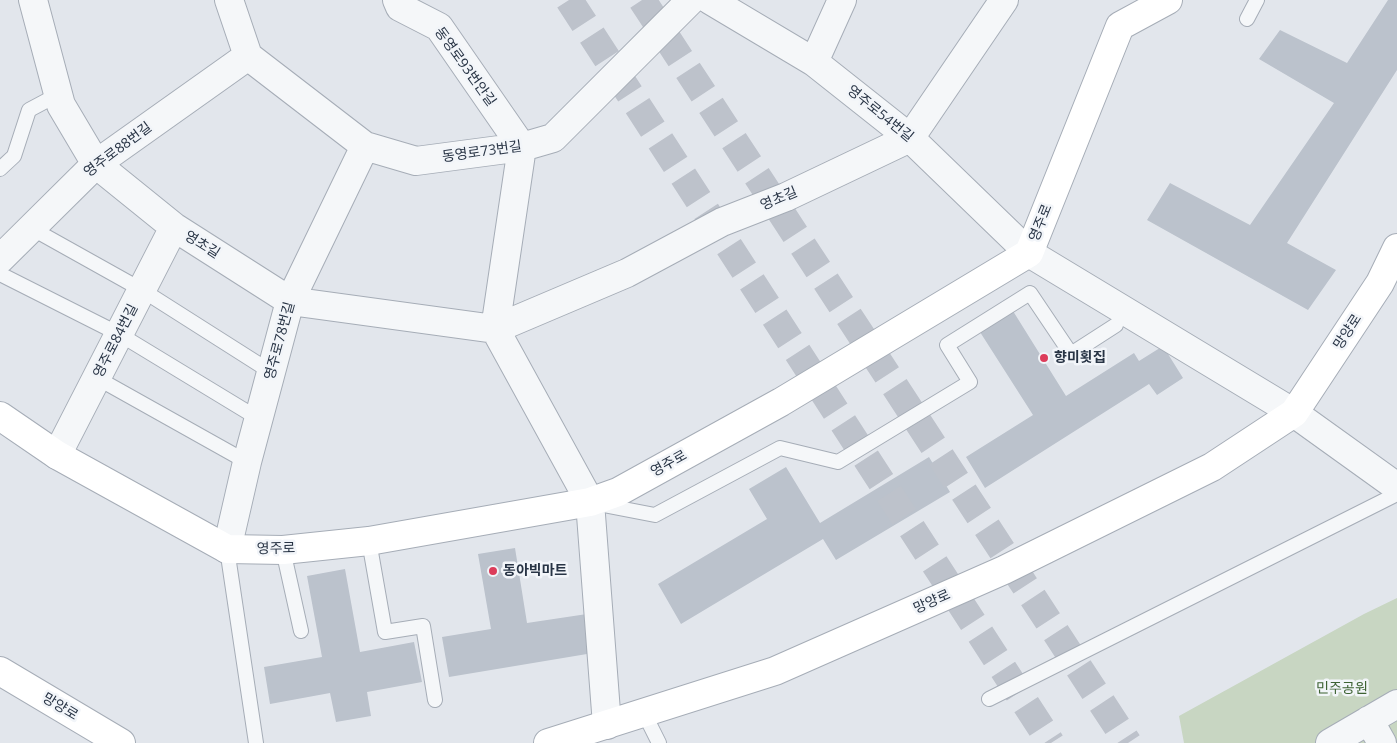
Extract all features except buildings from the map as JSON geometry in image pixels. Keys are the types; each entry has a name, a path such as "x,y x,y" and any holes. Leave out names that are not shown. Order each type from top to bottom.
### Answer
{"street":[{"name":"영초길","path":"33,0 61,105 96,164 174,227 290,300 495,329 627,272 722,222 786,197 910,138"},
{"path":"228,0 248,56"},
{"name":"동영로93번안길","path":"397,0 400,7 439,27 522,147"},
{"name":"동영로73번길","path":"248,56 365,146 416,161 522,147 554,138 691,0"},
{"name":"영주로54번길","path":"710,0 814,62 910,138 1029,253 1294,413"},
{"path":"814,62 842,0"},
{"path":"910,138 1004,0"},
{"name":"영주로","path":"0,416 57,455 227,549 283,550 368,541 590,502 618,492 781,402 1029,253 1120,26 1168,0"},
{"name":"영주로88번길","path":"0,258 96,164 248,56"},
{"name":"영주로78번길","path":"227,549 247,462 290,300 365,146"},
{"path":"522,147 495,329 590,502 607,724"},
{"name":"영주로84번길","path":"57,455 174,227"},
{"name":"망양로","path":"548,743 775,671 1004,570 1212,467 1294,413 1380,283 1397,248"},
{"path":"1294,413 1397,487"},
{"name":"망양로","path":"0,671 120,743"},
{"path":"1330,743 1376,732 1397,704"}],"lane":[{"path":"1248,19 1257,0"},
{"path":"0,169 14,156 29,110 59,94"},
{"path":"31,228 142,290 271,372"},
{"path":"0,274 119,334 258,419"},
{"path":"590,502 655,515 780,448 838,462 970,382 947,345 1030,293 1071,354 1116,325"},
{"path":"97,378 247,462"},
{"path":"989,699 1397,494"},
{"path":"368,541 385,632 423,626 435,700"},
{"path":"227,549 256,743"},
{"path":"283,550 301,631"},
{"path":"644,713 659,743"}],"green space":[{"name":"민주공원","path":"1397,598 1397,743 1184,743 1179,716 1364,614"}],"tunnel":[{"path":"569,0 1051,743"},
{"path":"642,0 1128,743"}],"place":[{"name":"향미횟집","path":"1044,358"},
{"name":"동아빅마트","path":"493,571"}]}
